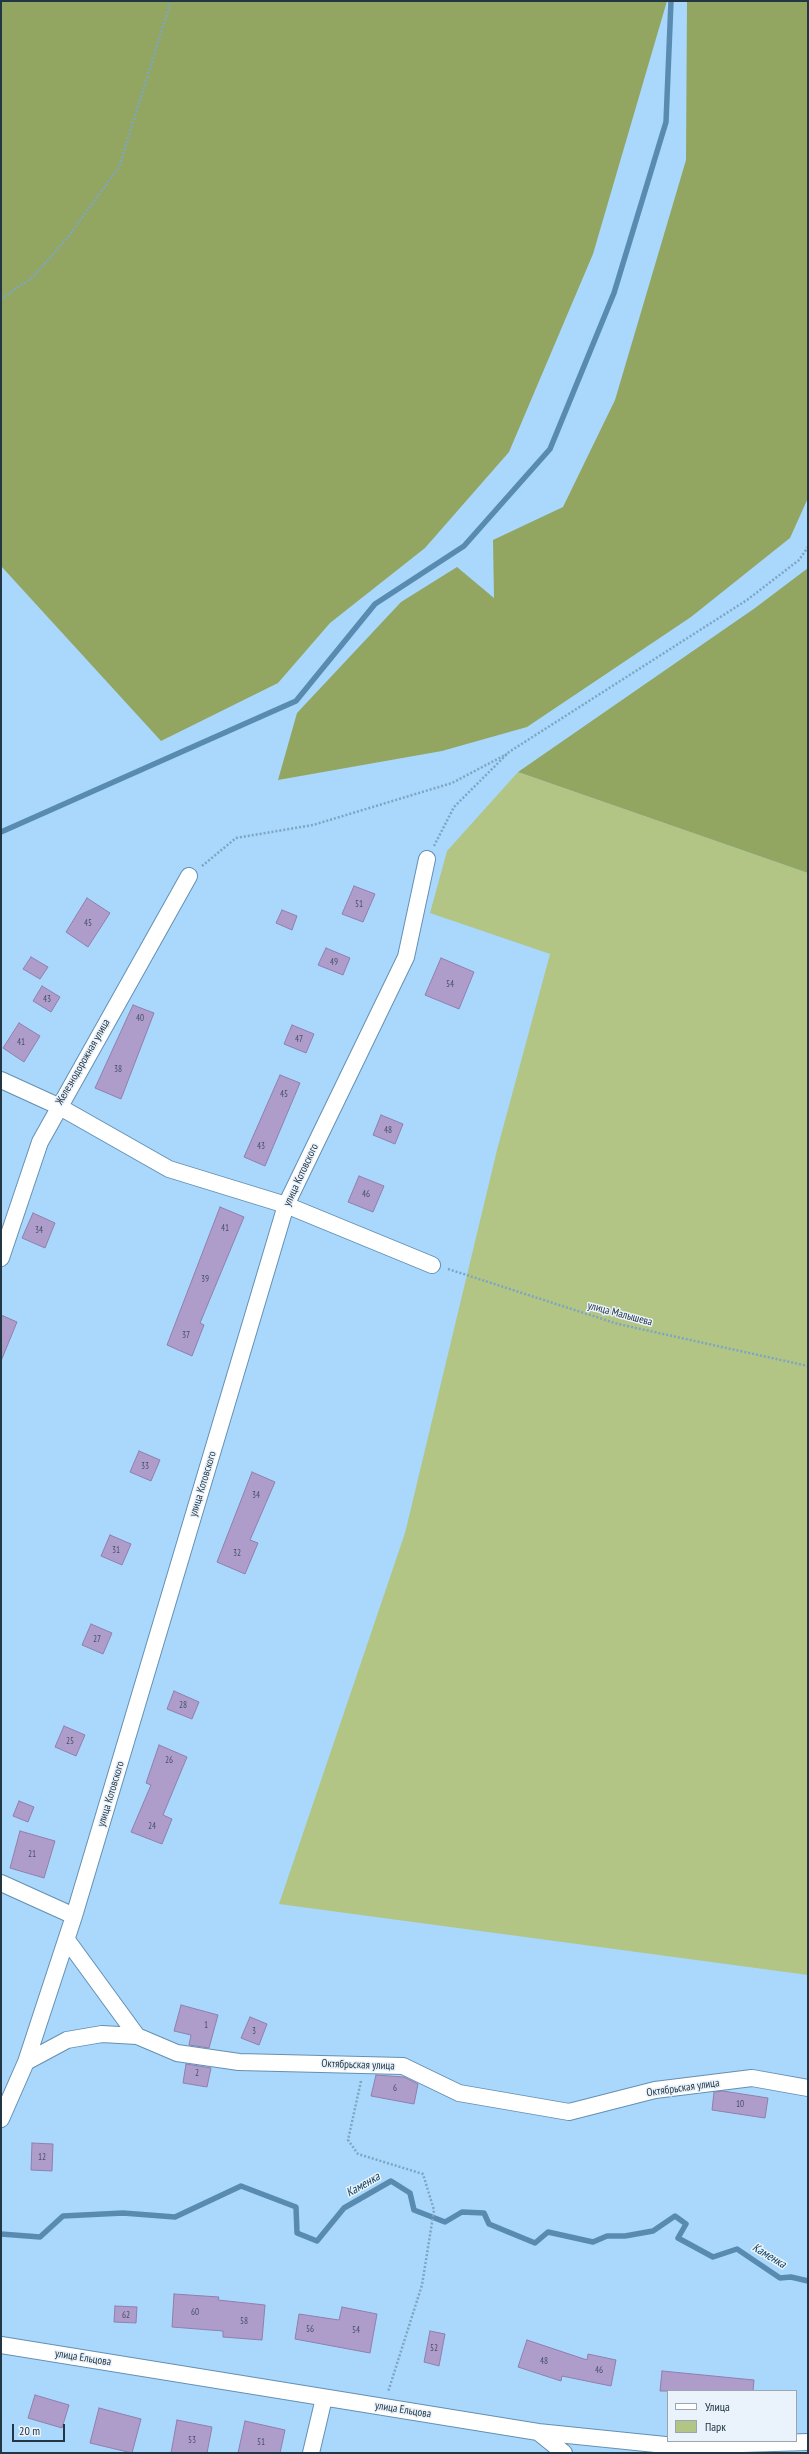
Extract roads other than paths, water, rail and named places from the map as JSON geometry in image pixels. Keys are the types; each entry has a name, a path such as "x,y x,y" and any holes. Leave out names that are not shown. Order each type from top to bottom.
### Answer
{"street":[{"name":"улица Котовского","path":"1,2119 26,2062 74,1916 286,1205 406,956 427,858"},
{"name":"Железнодорожная улица","path":"1,1258 40,1142 58,1106 190,876"},
{"path":"1,1080 58,1106 169,1169 286,1205 432,1264"},
{"path":"1,1883 74,1916"},
{"path":"66,1940 137,2036"},
{"name":"Октябрьская улица","path":"26,2062 67,2040 102,2034 137,2036 177,2053 239,2062 403,2066 460,2093 569,2112 655,2090 752,2078 808,2088"},
{"name":"улица Ельцова","path":"1,2345 538,2432 675,2446 808,2442"},
{"path":"311,2453 324,2398"},
{"path":"538,2432 564,2453"}],"waterway":[{"path":"1,832 296,701 375,604 464,546 550,449 614,293 666,122 671,1"},
{"name":"Каменка","path":"1,2234 40,2237 63,2216 123,2213 175,2217 241,2186 296,2207 297,2233 317,2241 344,2208 391,2181 410,2193 414,2210 445,2222 462,2212 484,2213 489,2224 535,2243 548,2232 593,2242 607,2236 625,2236 653,2231 675,2216 686,2224 678,2238 713,2257 737,2249 780,2278 791,2277 808,2281"}]}
